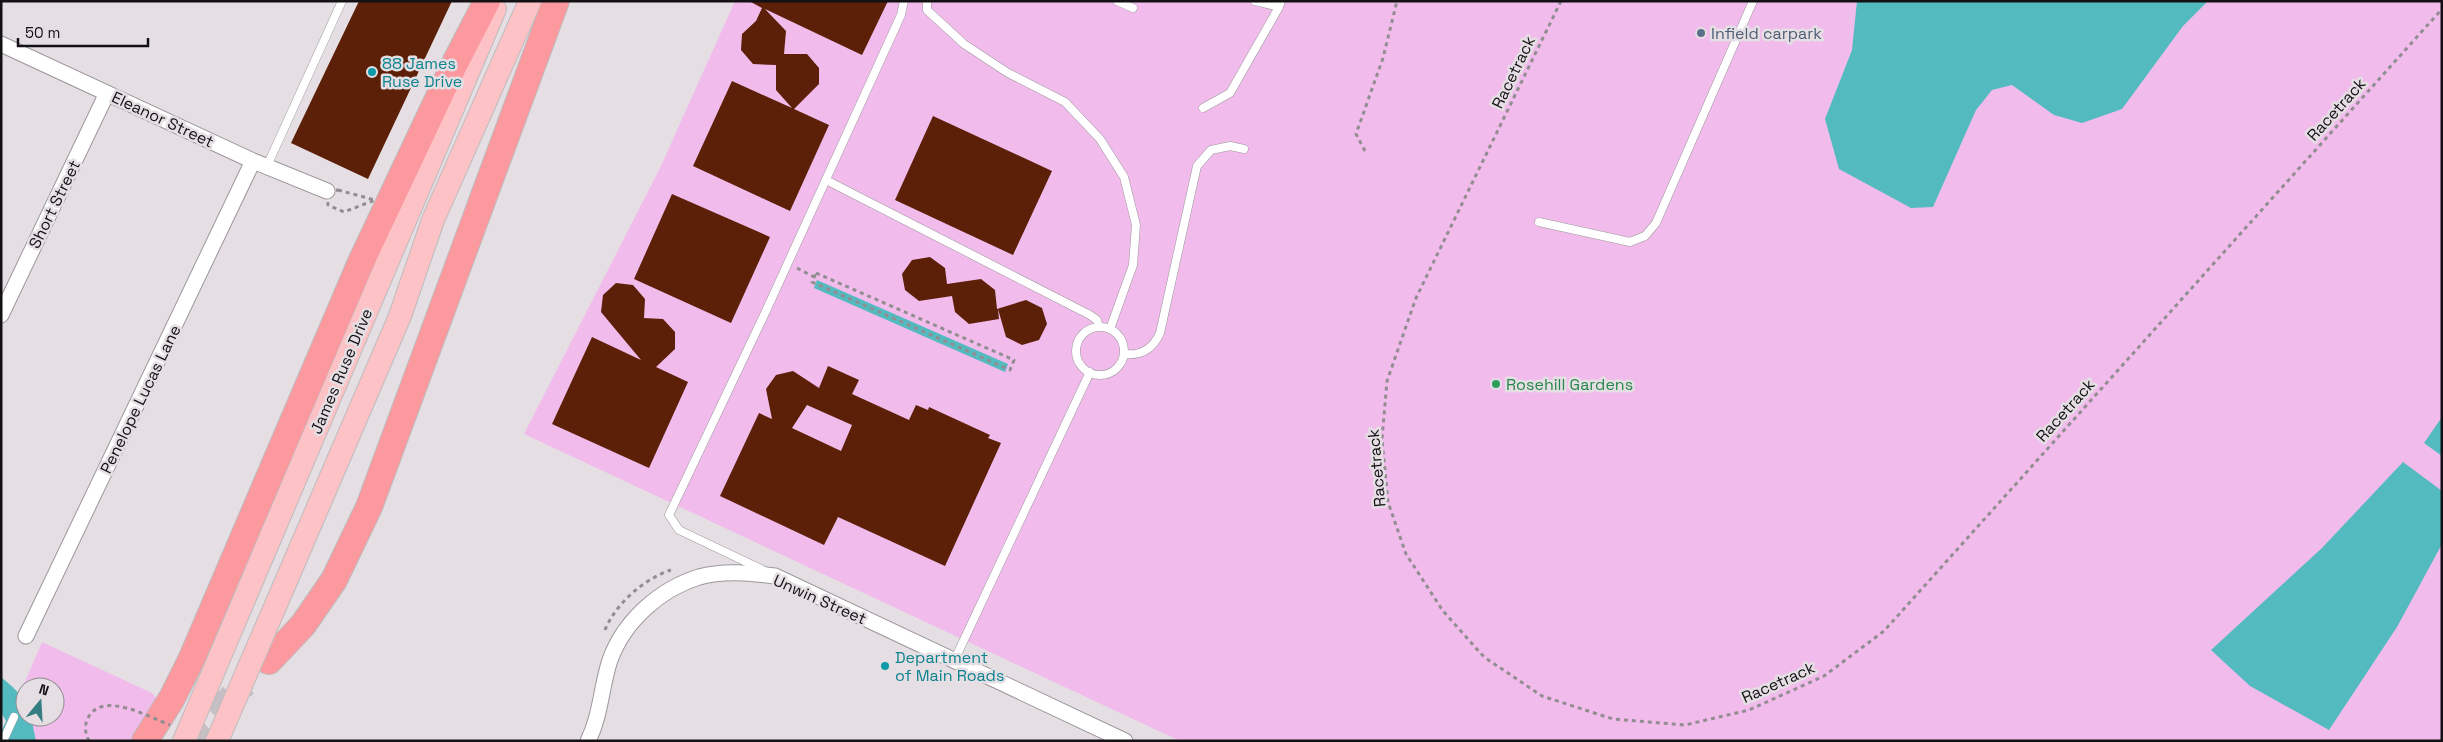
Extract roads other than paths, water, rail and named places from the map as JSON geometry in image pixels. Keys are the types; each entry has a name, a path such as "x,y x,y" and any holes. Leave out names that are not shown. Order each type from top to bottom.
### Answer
{"highway":[{"path":"145,741 172,698 192,658 361,262 454,65 488,1"},
{"path":"269,661 303,625 334,580 368,507 556,1"}],"main road":[{"name":"James Ruse Drive","path":"177,733 255,573 498,1"},
{"name":"James Ruse Drive","path":"218,741 400,316 433,220 530,1"}],"street":[{"name":"Eleanor Street","path":"1,44 260,164 327,191"},
{"name":"Short Street","path":"1,315 107,93"},
{"name":"Penelope Lucas Lane","path":"26,636 260,164"},
{"name":"Unwin Street","path":"588,741 600,709 611,658 626,631 649,604 681,584 700,577 746,573 775,576 1125,741"}],"lane":[{"name":"Penelope Lucas Lane","path":"260,164 342,1"},
{"path":"775,576 679,530 670,515 788,264 901,16 904,1"},
{"path":"927,1 927,10 964,44 1008,73 1066,102 1100,139 1124,177 1136,225 1133,265 1110,329"},
{"path":"1118,1 1133,8"},
{"path":"1203,108 1230,93 1280,4 1255,1"},
{"path":"1538,222 1630,242 1637,241 1652,231 1672,191 1753,1"},
{"path":"1124,354 1144,352 1156,341 1160,333 1197,166 1211,150 1230,146 1244,149"},
{"path":"826,180 1090,315 1097,320 1100,327"},
{"path":"1100,327 1110,329 1121,339 1124,354 1122,361 1112,371 1097,374 1090,372 1079,361 1077,346 1084,334 1100,327"},
{"path":"954,662 1090,372"},
{"path":"3,741 14,717"}],"water":[{"path":"1857,1 2208,1 2183,26 2122,109 2082,123 2054,115 2012,85 1992,90 1976,110 1933,207 1911,208 1839,169 1825,119 1852,50"},
{"path":"817,280 1008,364 1005,372 814,288"},
{"path":"2442,417 2442,456 2424,443"},
{"path":"2403,462 2442,491 2442,544 2397,627 2329,730 2250,686 2211,650 2322,548"},
{"path":"1,677 15,689 15,727 33,727 36,741 1,741 1,732 6,721 1,712"}],"tunnel":[{"path":"185,741 245,684"}],"place":[{"name":"Infield carpark","path":"1701,33"},
{"name":"88 James Ruse Drive","path":"372,72"},
{"name":"Rosehill Gardens","path":"1496,384"},
{"name":"Department of Main Roads","path":"885,666"}]}
